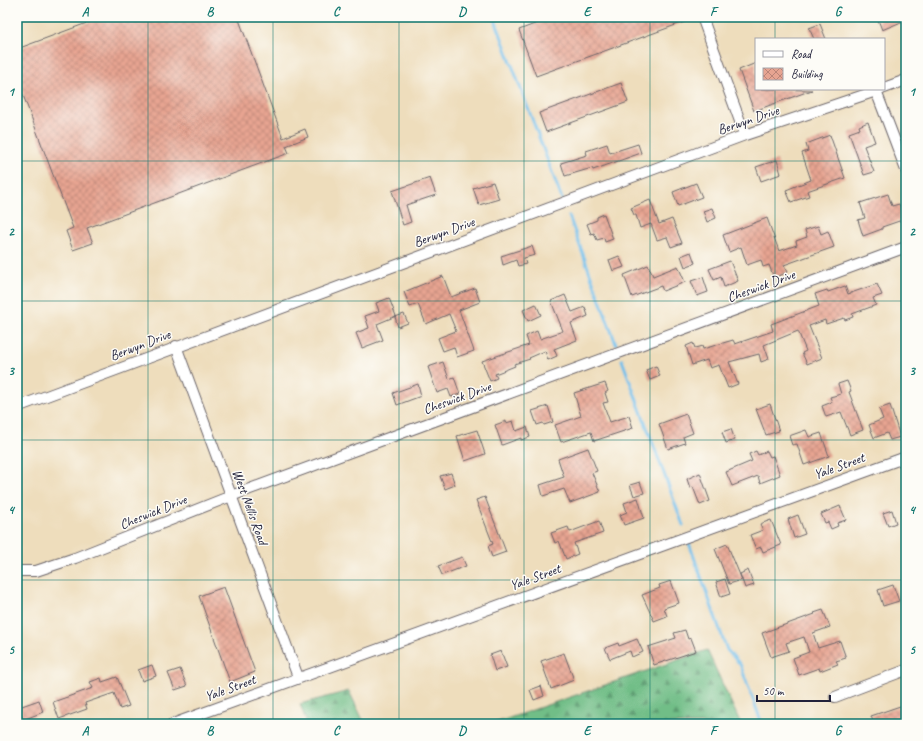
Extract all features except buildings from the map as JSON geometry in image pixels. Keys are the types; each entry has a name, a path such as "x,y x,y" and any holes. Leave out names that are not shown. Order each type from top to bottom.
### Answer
{"street":[{"path":"702,17 745,135"},
{"name":"Berwyn Drive","path":"885,88 906,80"},
{"path":"881,90 906,170"},
{"name":"Berwyn Drive","path":"17,407 176,346 745,135 881,90"},
{"name":"Cheswick Drive","path":"17,572 36,571 69,560 231,496 906,247"},
{"name":"West Nellis Road","path":"176,346 298,677"},
{"name":"Yale Street","path":"173,724 298,677 906,457"},
{"path":"835,696 906,670"}],"green space":[{"path":"707,650 741,724 492,724"},
{"path":"349,691 365,724 307,724 300,704"}],"waterway":[{"path":"494,17 562,199"},
{"path":"569,216 616,344"},
{"path":"622,360 683,525"},
{"path":"689,543 727,650 740,664 762,724"}]}
